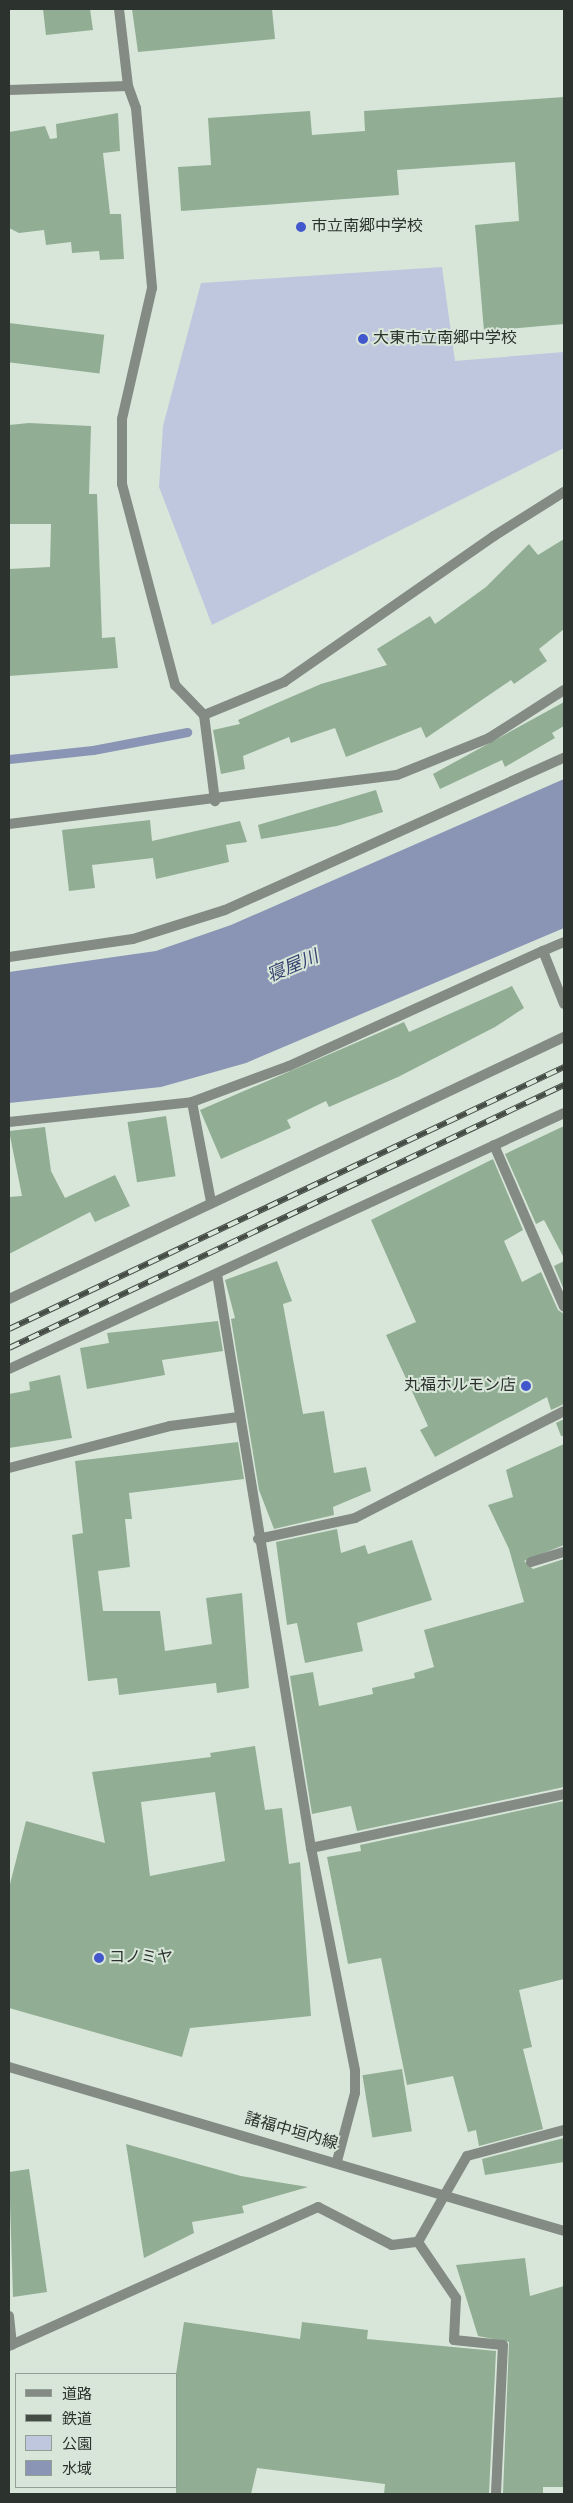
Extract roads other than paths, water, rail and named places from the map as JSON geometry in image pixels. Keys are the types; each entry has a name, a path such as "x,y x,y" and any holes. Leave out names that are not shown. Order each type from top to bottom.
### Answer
{"street":[{"path":"119,9 128,86 136,108 152,288 122,419 122,484 175,684 204,715 215,801"},
{"path":"9,90 128,86"},
{"path":"204,715 284,682 494,536 564,492"},
{"path":"9,824 215,801 397,775 489,738 564,690"},
{"path":"9,957 132,939 225,910 564,758"},
{"path":"9,1122 192,1102 289,1066 564,942"},
{"path":"543,951 564,1004"},
{"path":"9,1300 211,1202 564,1037"},
{"path":"192,1102 211,1202"},
{"path":"9,1369 564,1112"},
{"path":"494,1145 564,1307"},
{"path":"217,1274 238,1418 310,1848 355,2071 355,2093 337,2161"},
{"path":"258,1539 355,1518 564,1411"},
{"path":"9,1468 170,1426 238,1418"},
{"path":"531,1562 564,1552"},
{"path":"310,1848 564,1794"},
{"name":"諸福中垣内線","path":"9,2067 337,2161 444,2196 564,2231"},
{"path":"418,2242 467,2156 564,2130"},
{"path":"9,2316 10,2345 318,2207 392,2245 418,2242"},
{"path":"418,2242 456,2298 454,2340 503,2345 496,2494"}],"water":[{"name":"寝屋川","path":"564,779 564,928 246,1063 161,1087 9,1103 9,972 156,951 231,925"}],"waterway":[{"path":"9,759 93,750 187,732"}],"railway":[{"path":"9,1329 564,1067"},
{"path":"9,1348 564,1085"}],"place":[{"name":"市立南郷中学校","path":"301,227"},
{"name":"大東市立南郷中学校","path":"363,339"},
{"name":"丸福ホルモン店","path":"526,1386"},
{"name":"コノミヤ","path":"99,1958"}]}
